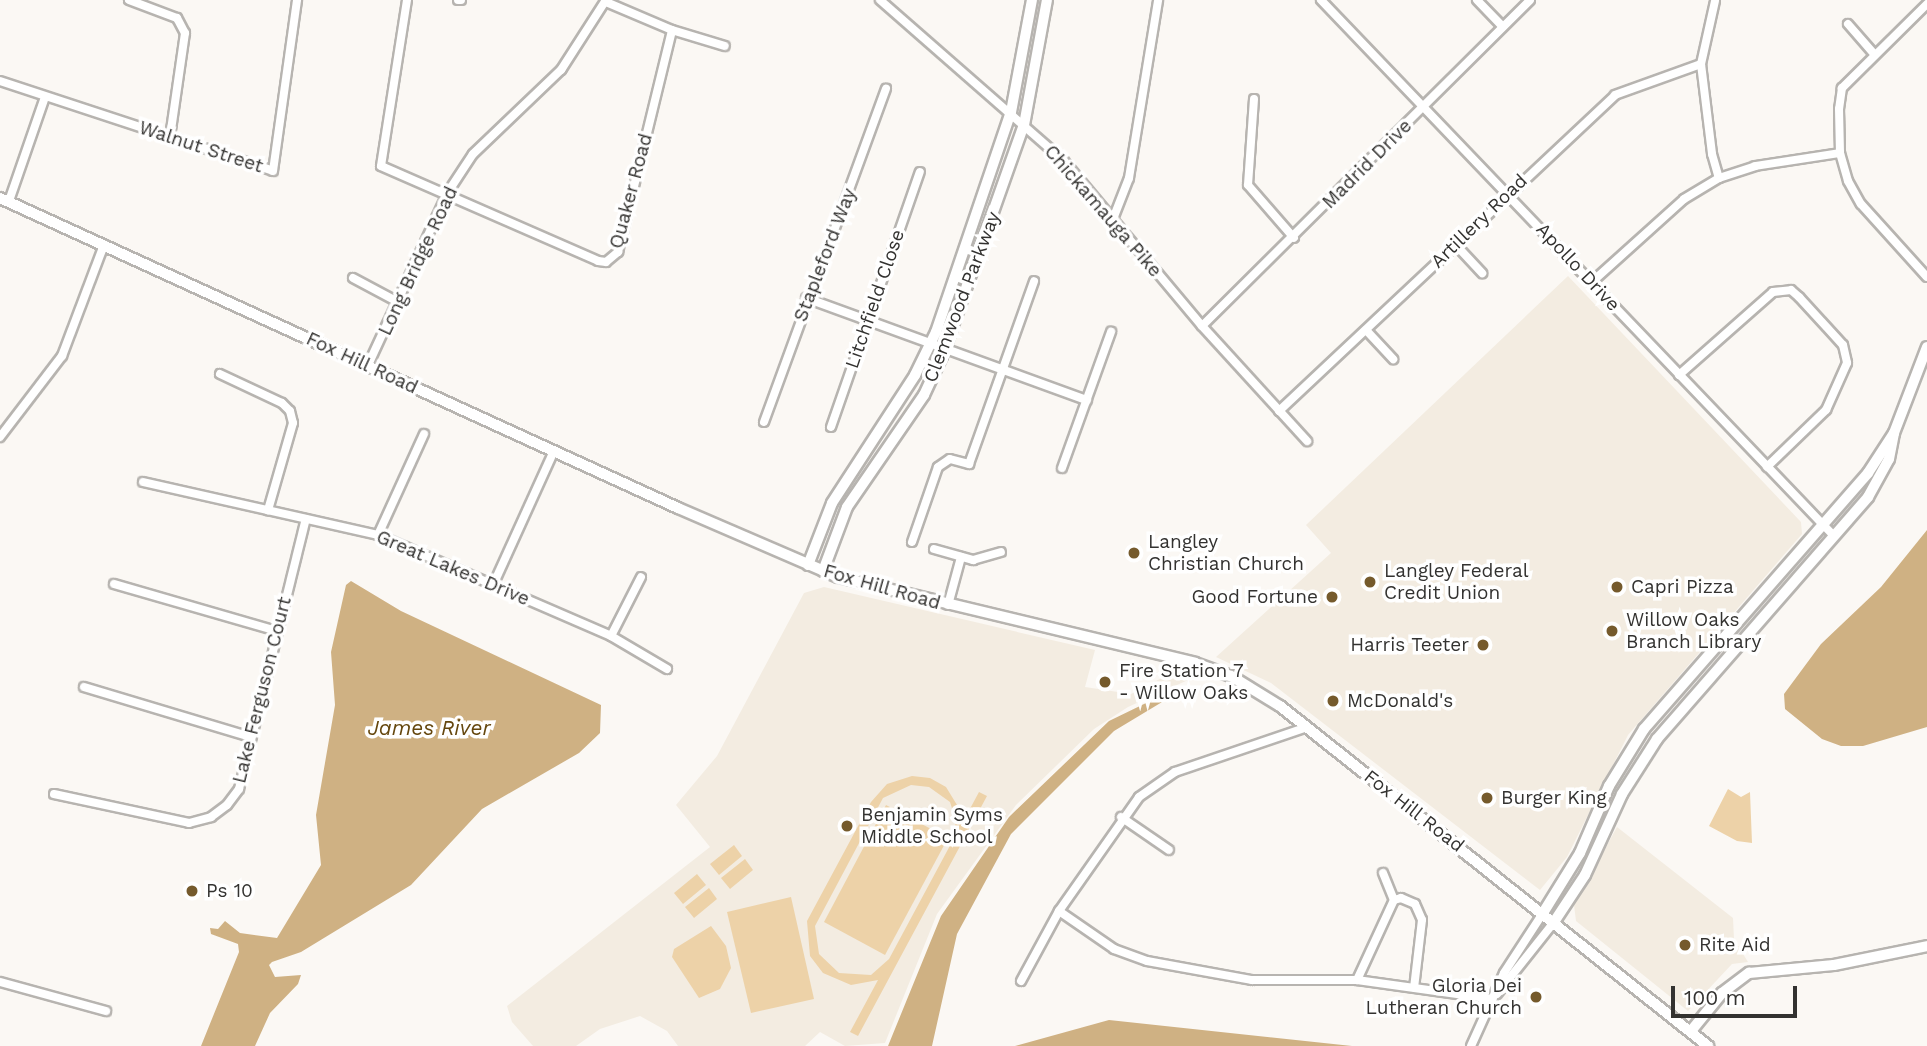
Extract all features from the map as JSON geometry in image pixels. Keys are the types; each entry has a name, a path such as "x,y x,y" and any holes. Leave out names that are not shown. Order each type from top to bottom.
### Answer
{"main road":[{"name":"Fox Hill Road","path":"5,200 823,571 948,605 1214,669 1255,689 1307,727 1708,1046"}],"street":[{"path":"129,0 168,13 182,23 186,33 170,136"},
{"name":"Walnut Street","path":"0,81 273,171 297,0"},
{"path":"407,0 381,166 448,192"},
{"name":"Chickamauga Pike","path":"880,0 1064,161 1202,326 1307,441"},
{"name":"Clemwood Parkway","path":"808,565 832,503 931,342 1012,113 1032,0"},
{"name":"Clemwood Parkway","path":"823,571 848,508 924,395 946,347 1024,125 1047,0"},
{"path":"1113,219 1129,178 1158,0"},
{"name":"Apollo Drive","path":"1321,0 1593,281 1834,536"},
{"path":"1477,0 1503,27"},
{"name":"Madrid Drive","path":"1202,326 1425,108 1530,0"},
{"path":"606,1 672,30 725,46"},
{"name":"Long Bridge Road","path":"368,365 448,192 473,154 561,71 606,1"},
{"path":"1716,1 1701,64 1712,154 1719,178"},
{"path":"1927,4 1842,88 1840,153 1861,204 1927,276"},
{"path":"1847,24 1874,54"},
{"name":"Quaker Road","path":"448,192 590,258 612,258 618,252 672,30"},
{"name":"Artillery Road","path":"1279,411 1507,193 1615,95 1701,64"},
{"name":"Stapleford Way","path":"764,422 806,298 886,89"},
{"path":"5,200 45,97"},
{"path":"1254,99 1248,185 1294,237"},
{"path":"1593,281 1684,199 1719,178 1755,166 1840,153"},
{"name":"Litchfield Close","path":"831,427 920,172"},
{"path":"1455,244 1482,273"},
{"path":"0,437 62,356 104,245"},
{"path":"353,278 398,302"},
{"path":"912,542 938,467 950,459 969,464 1034,281"},
{"path":"1679,375 1773,292 1791,290 1799,297 1843,345 1847,363 1826,410 1767,467"},
{"path":"806,298 1087,400"},
{"path":"1366,330 1393,359"},
{"path":"1062,468 1111,332"},
{"path":"1493,999 1554,922 1585,875 1622,794 1657,739 1834,536 1880,478 1927,347"},
{"path":"220,374 282,403 290,411 293,423 268,510"},
{"path":"1471,1046 1493,999 1580,853 1609,786 1644,729 1868,473 1894,433"},
{"path":"378,535 424,434"},
{"path":"494,583 554,451"},
{"name":"Great Lakes Drive","path":"144,482 378,535 611,636 667,669"},
{"name":"Lake Ferguson Court","path":"54,794 162,819 189,822 211,817 239,789 306,519"},
{"path":"934,549 973,560 1001,552"},
{"path":"948,605 961,557"},
{"path":"611,636 641,577"},
{"path":"114,584 277,631"},
{"path":"85,687 251,737"},
{"path":"1021,981 1059,911 1121,817 1139,797 1175,772 1307,727"},
{"path":"1121,817 1169,850"},
{"path":"1357,981 1394,900 1383,873"},
{"path":"1394,900 1401,898 1415,904 1422,920 1414,988"},
{"path":"1059,911 1114,949 1147,961 1252,980 1357,981 1493,999"},
{"path":"1691,1031 1721,993 1749,973 1844,964 1927,946"},
{"path":"0,982 106,1011"}],"shaded area":[{"path":"1568,276 1801,522 1802,534 1628,735 1567,857 1540,890 1271,683 1216,657 1331,553 1306,525"},
{"name":"Benjamin Syms Middle School","path":"824,587 1095,650 1085,687 1131,694 1179,669 1197,676 1128,707 1094,729 1016,805 937,914 885,1043 845,1046 820,1032 805,1046 678,1046 667,1031 640,1016 600,1029 576,1046 533,1046 512,1022 507,1006 710,847 676,805 717,756 804,593"},
{"path":"912,776 930,778 946,787 965,818 979,792 987,796 858,1036 850,1032 878,980 851,985 823,973 810,956 807,921 871,802 887,784","holes":["911,785 929,787 950,802 956,821 953,840 889,959 871,975 839,973 819,954 815,926 883,798"]},
{"path":"1728,789 1741,797 1750,792 1752,843 1737,841 1709,826"},
{"path":"886,805 948,838 885,955 824,922"},
{"path":"1617,827 1733,918 1734,939 1748,962 1732,964 1688,1011 1576,921 1574,905"},
{"path":"734,845 742,856 719,875 710,864"},
{"path":"745,859 753,870 730,889 721,878"},
{"path":"697,874 706,885 683,904 674,893"},
{"path":"709,888 717,899 694,918 685,907"},
{"path":"791,897 814,999 751,1013 727,912"},
{"path":"711,926 726,946 731,968 720,989 699,998 672,957 674,949"}],"water":[{"path":"1927,530 1927,727 1863,746 1841,746 1822,739 1785,709 1784,694 1821,644 1881,587"},
{"name":"James River","path":"351,581 401,611 601,705 600,733 579,753 482,809 411,885 301,952 272,962 269,965 275,977 301,975 298,984 270,1013 255,1046 201,1046 239,952 238,944 211,934 210,928 218,929 225,921 240,933 277,938 321,865 316,815 335,705 331,652 346,585"},
{"path":"1179,687 1187,687 1114,731 1011,834 957,934 932,1046 888,1046 941,916 1009,817 1109,721"},
{"path":"1109,1020 1352,1046 1015,1046"}],"place":[{"name":"Langley Christian Church","path":"1134,553"},
{"name":"Langley Federal Credit Union","path":"1370,582"},
{"name":"Capri Pizza","path":"1617,587"},
{"name":"Good Fortune","path":"1332,597"},
{"name":"Willow Oaks Branch Library","path":"1612,631"},
{"name":"Harris Teeter","path":"1483,645"},
{"name":"Fire Station 7 - Willow Oaks","path":"1105,682"},
{"name":"McDonald's","path":"1333,701"},
{"name":"Burger King","path":"1487,798"},
{"name":"Benjamin Syms Middle School","path":"847,826"},
{"name":"Ps 10","path":"192,891"},
{"name":"Rite Aid","path":"1685,945"},
{"name":"Gloria Dei Lutheran Church","path":"1536,997"}]}
